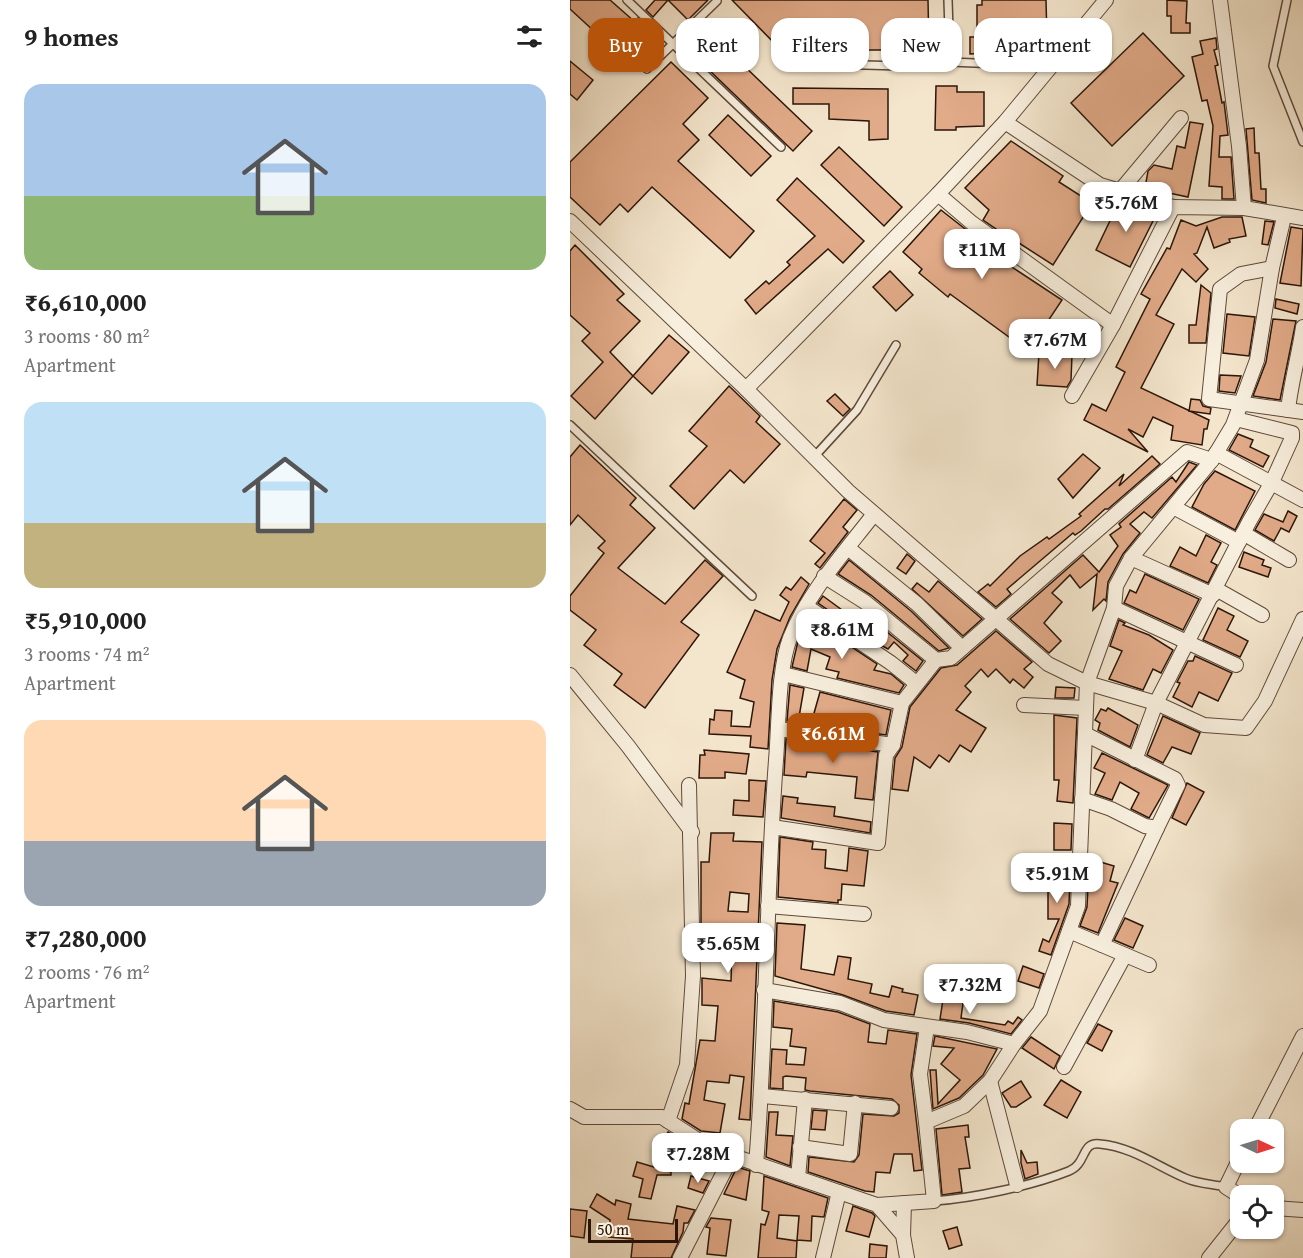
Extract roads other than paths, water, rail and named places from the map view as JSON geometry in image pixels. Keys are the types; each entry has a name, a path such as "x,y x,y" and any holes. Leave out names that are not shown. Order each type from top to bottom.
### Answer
{"street":[{"path":"1091,18 1106,0"},
{"path":"1220,0 1239,146 1244,208"},
{"path":"746,389 938,194 1005,122 1047,72"},
{"path":"1120,191 1181,118"},
{"path":"1005,122 1100,185 1173,207 1244,208 1284,217 1303,218"},
{"path":"938,194 1001,244 1113,325"},
{"path":"1072,396 1113,325 1173,207"},
{"path":"926,1122 964,1106 990,1081 1014,1044 1040,1011 1078,906 1087,683 1114,608 1116,586 1131,558 1214,456 1236,419 1257,360 1272,268 1284,217"},
{"path":"570,221 874,514 1048,664 1087,683 1156,703 1204,725 1246,728 1265,701 1303,619"},
{"path":"1272,268 1241,274 1220,289 1209,399 1303,412"},
{"path":"1288,410 1303,327"},
{"path":"1135,760 1156,703 1290,444 1292,433 1236,419"},
{"path":"772,827 878,843 886,755 893,745 902,704 916,683 936,660 951,658 1187,452 1214,456 1272,482 1303,500"},
{"path":"1174,508 1289,560"},
{"path":"756,1165 762,1096 764,990 772,827 783,674 789,639 824,576 874,514"},
{"path":"848,548 917,604 962,648"},
{"path":"1131,558 1214,592 1262,615"},
{"path":"824,576 873,608 936,660"},
{"path":"806,606 891,663 916,683"},
{"path":"1114,608 1236,665"},
{"path":"783,674 902,704"},
{"path":"570,675 628,746 692,832"},
{"path":"1024,705 1086,708"},
{"path":"779,729 893,745"},
{"path":"1085,734 1177,781 1178,785 1102,945"},
{"path":"668,1121 687,1065 693,976 692,832 689,785"},
{"path":"1082,800 1112,809 1145,826 1157,828"},
{"path":"768,906 864,914"},
{"path":"1069,931 1149,965"},
{"path":"1064,1067 1125,955"},
{"path":"764,990 840,1003 884,1020 968,1032 1014,1044"},
{"path":"570,1109 584,1117 662,1118 710,1148 877,1205 934,1201 920,1074 927,1027"},
{"path":"1261,1119 1303,1035"},
{"path":"990,1081 1017,1185"},
{"path":"762,1096 891,1108"},
{"path":"798,1178 805,1099"},
{"path":"800,1147 850,1154 855,1103"},
{"path":"680,1258 732,1156"},
{"path":"1230,1189 1226,1186 1232,1173"},
{"path":"823,1258 839,1192"},
{"path":"904,1203 903,1235 907,1258"},
{"path":"877,1205 903,1235"},
{"path":"1284,1209 1303,1210"},
{"path":"1209,1258 1230,1232"}],"lane":[{"path":"627,0 780,147"},
{"path":"948,0 949,18"},
{"path":"1287,0 1273,66 1303,142"},
{"path":"664,52 717,1"},
{"path":"814,457 857,410 896,345"},
{"path":"570,425 752,596"},
{"path":"934,1201 964,1198 1072,1170 1081,1163 1085,1150 1090,1144 1099,1143 1131,1152 1186,1179 1226,1186"}]}
